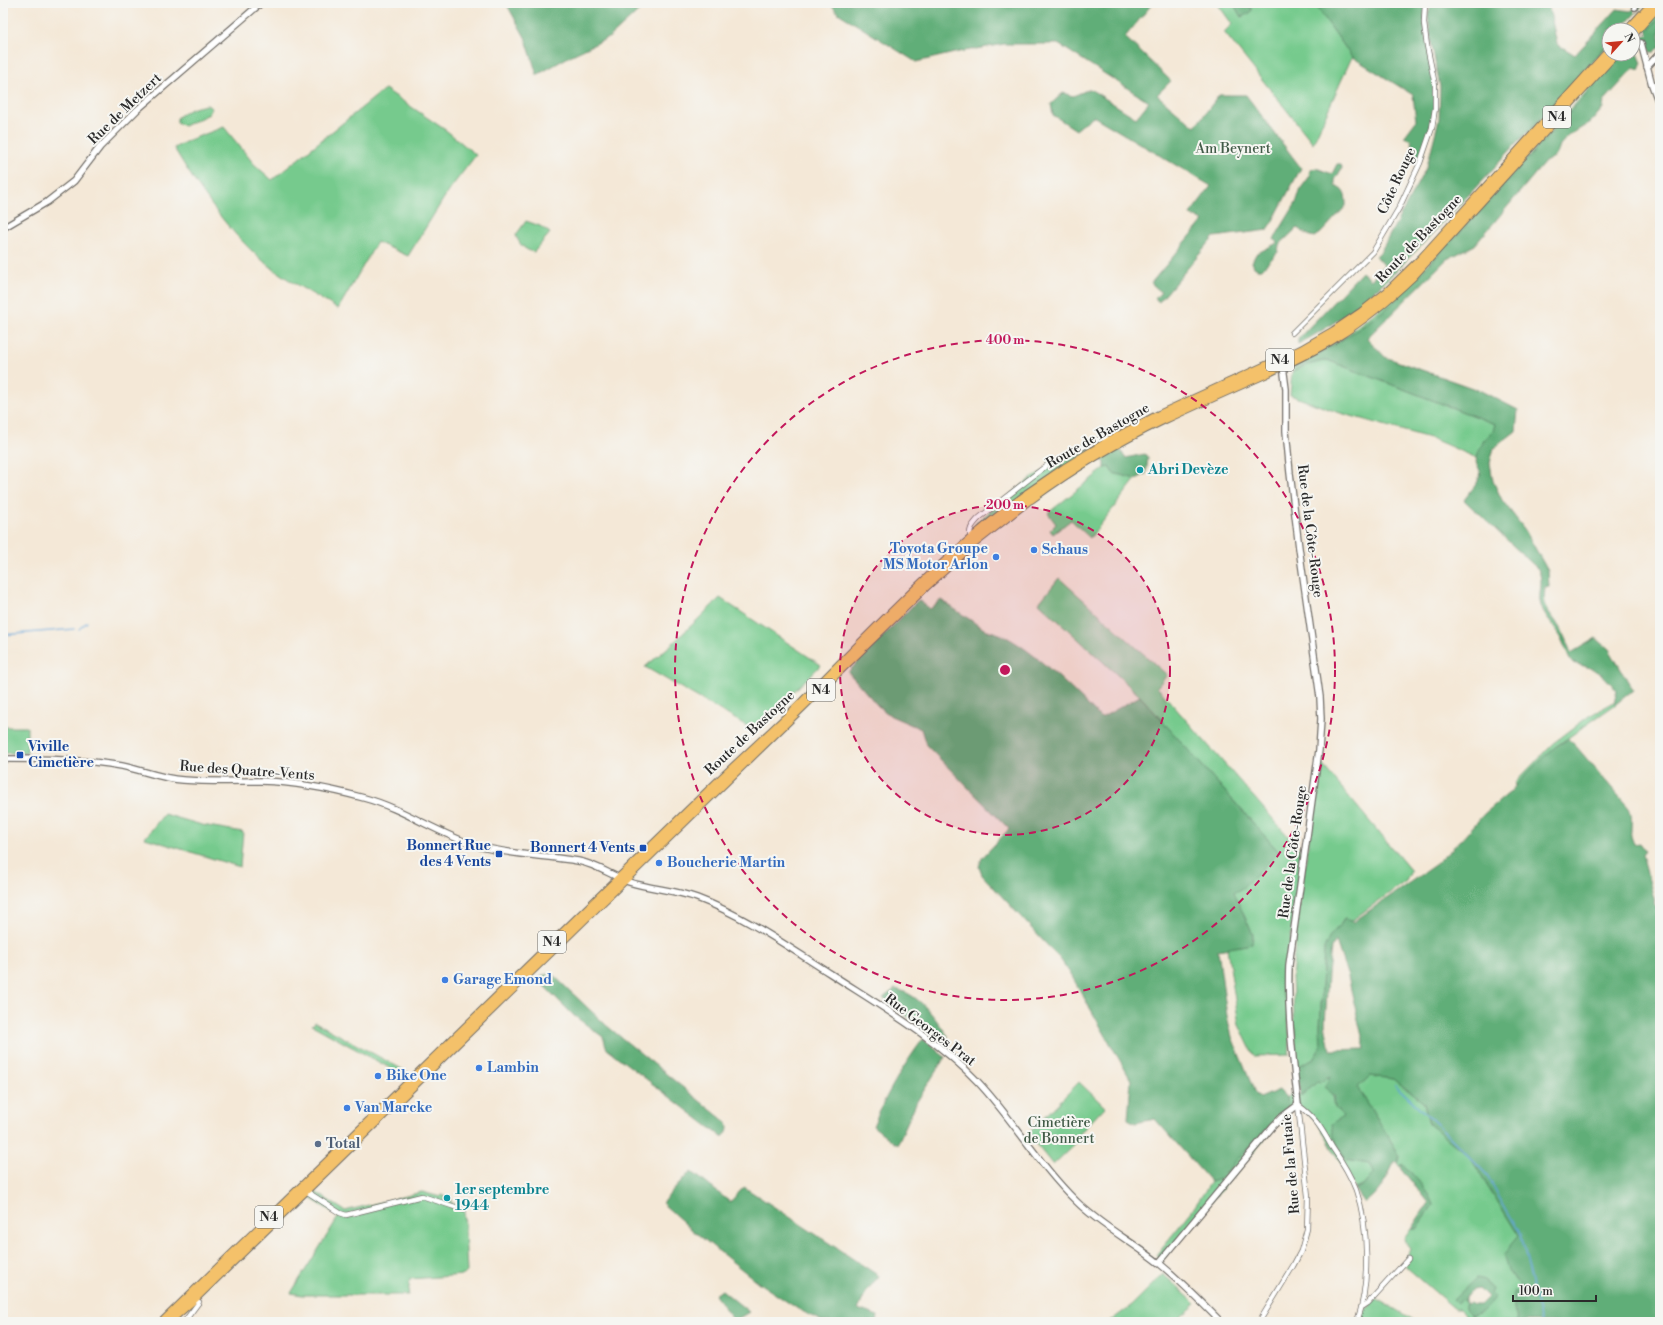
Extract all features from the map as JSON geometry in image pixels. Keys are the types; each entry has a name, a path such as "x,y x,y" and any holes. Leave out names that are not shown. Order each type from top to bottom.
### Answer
{"highway":[{"path":"1639,22 1653,3"},
{"path":"1641,22 1660,4"},
{"name":"Route de Bastogne","path":"1029,497 1065,468 1113,439 1159,415 1301,350 1334,331 1362,312 1386,293 1422,258 1601,60"},
{"name":"Route de Bastogne","path":"1029,497 1116,445 1162,421 1283,366 1338,337 1375,309 1408,281 1607,62"}],"main road":[{"name":"Route de Bastogne","path":"169,1322 197,1301 306,1191 622,879 712,787 799,705 923,581 971,538 1029,497"},
{"name":"Route de Bastogne","path":"162,1322 926,588 975,543 1029,497"},
{"path":"176,1322 197,1301"}],"street":[{"name":"Rue de Metzert","path":"3,228 47,202 74,181 100,147 138,110 261,3"},
{"name":"Côte Rouge","path":"1292,333 1373,252 1399,208 1420,163 1432,128 1435,108 1435,85 1426,46 1424,22 1426,3"},
{"path":"1641,43 1660,106"},
{"path":"1647,67 1660,53"},
{"name":"Rue de la Côte-Rouge","path":"1283,366 1286,389 1288,459 1298,548 1320,697 1321,719 1319,750 1288,980 1292,1054 1298,1105"},
{"path":"971,538 969,533 971,528 979,518 1046,466 1102,438 1113,439"},
{"name":"Rue des Quatre-Vents","path":"3,759 52,759 121,766 180,780 265,781 323,788 368,799 471,844 523,855 579,861 592,864 622,879"},
{"name":"Rue Georges Prat","path":"622,879 697,898 730,914 775,938 924,1036 964,1068 980,1084 1074,1200 1091,1215 1159,1263 1221,1322"},
{"path":"1298,1105 1317,1121 1344,1165 1356,1189 1364,1224 1366,1242 1362,1307 1357,1322"},
{"name":"Rue de la Futaie","path":"1159,1263 1273,1126 1298,1105"},
{"name":"Rue de la Futaie","path":"1259,1322 1301,1252 1307,1229 1308,1196 1298,1105"},
{"path":"306,1191 346,1216 422,1196 464,1210"},
{"path":"1362,1307 1368,1303 1408,1259"},
{"path":"184,1322 197,1301"}],"green space":[{"path":"506,3 647,3 610,37 572,55 537,75 526,39"},
{"name":"Am Beynert","path":"830,3 1153,3 1125,37 1171,81 1157,95 1195,127 1219,95 1246,95 1301,168 1268,230 1214,237 1159,302 1155,299 1161,292 1151,283 1203,221 1190,214 1211,186 1093,116 1076,130 1053,115 1051,104 1063,93 1073,96 1090,89 1136,118 1149,102 1058,44 1004,44 916,62 838,13"},
{"path":"1217,3 1233,3 1241,17 1252,10 1247,3 1314,3 1352,57 1313,143 1224,32 1232,24"},
{"path":"1233,3 1247,3 1252,10 1250,13 1241,17"},
{"path":"1314,3 1425,3 1424,23 1435,85 1435,108 1422,158 1413,155 1411,140 1404,137 1416,121 1413,95 1352,57"},
{"path":"1432,3 1548,3 1557,44 1575,55 1601,27 1601,52 1470,194 1398,269 1361,303 1341,318 1298,344 1298,339 1362,272 1371,280 1384,265 1376,256 1381,251 1427,166 1439,119 1440,87 1431,42 1428,15"},
{"path":"1639,3 1645,3 1627,22 1605,22 1617,9 1631,11"},
{"path":"1660,11 1660,17 1641,37 1641,31"},
{"path":"1660,17 1660,47 1655,52 1650,52 1645,38 1641,43 1641,37"},
{"path":"1601,52 1601,54 1529,133 1527,132"},
{"path":"1641,61 1642,63 1639,70 1634,68 1604,101 1603,108 1591,122 1568,136 1560,145 1556,156 1545,162 1475,245 1447,259 1367,338 1385,357 1481,391 1518,410 1516,431 1494,448 1490,463 1493,481 1502,500 1525,530 1548,571 1549,587 1545,588 1544,596 1546,607 1562,633 1571,653 1596,638 1609,649 1633,690 1616,704 1614,702 1617,691 1607,679 1593,669 1572,663 1556,629 1541,606 1541,579 1538,569 1464,500 1477,483 1481,473 1476,462 1478,453 1484,440 1493,432 1495,424 1327,360 1304,366 1292,372 1294,366 1325,351 1363,326 1391,305 1482,209 1616,62 1641,62"},
{"path":"1613,62 1616,62 1482,209 1391,305 1363,326 1325,351 1294,366 1342,338 1398,295 1520,165"},
{"path":"385,89 447,131 476,155 449,190 408,256 377,242 338,309 281,274 250,249 225,222 203,194 174,148 189,140 224,127 254,164 272,180"},
{"path":"207,105 212,108 209,114 184,126 177,123 177,118 187,111"},
{"path":"1337,164 1341,164 1342,168 1335,180 1335,186 1343,191 1346,199 1346,206 1321,233 1315,237 1310,236 1297,228 1279,245 1278,252 1262,269 1257,269 1254,267 1252,262 1256,254 1277,243 1274,239 1296,203 1301,188 1310,176 1309,173 1312,169 1316,168 1332,174"},
{"path":"526,221 540,226 550,233 534,252 527,250 522,246 516,235"},
{"path":"1327,360 1495,424 1493,432 1484,440 1477,458 1433,439 1337,412 1290,395 1292,372 1304,366"},
{"path":"1095,443 1096,445 974,530 976,523 1030,479 1056,463"},
{"path":"1119,447 1125,458 1145,454 1148,458 1146,474 1136,479 1113,473 1109,467 1105,468 1105,462 1100,459"},
{"path":"1109,467 1113,473 1136,479 1090,538 1071,520 1053,534 1050,530 1056,524 1048,513 1105,468"},
{"path":"1059,578 1167,675 1157,687 1302,852 1286,975 1290,1046 1289,1055 1254,1056 1239,1025 1227,948 1251,944 1253,935 1233,893 1245,886 1279,852 1140,696 1039,603"},
{"path":"720,598 821,665 754,730 645,667 672,644"},
{"path":"918,600 930,609 941,600 987,631 1000,634 1015,642 1047,666 1101,718 1140,696 1279,852 1245,886 1234,893 1253,935 1252,944 1218,950 1227,1016 1232,1037 1255,1093 1260,1098 1279,1090 1287,1098 1288,1106 1219,1179 1211,1182 1155,1119 1135,1123 1128,1119 1131,1080 1070,973 1060,959 982,875 979,867 982,858 1009,829 926,745 921,729 891,716 878,706 848,672"},
{"path":"1614,702 1616,704 1555,747 1516,786 1515,783 1552,744 1589,716"},
{"path":"3,727 27,727 27,753 3,753"},
{"path":"1568,739 1575,745 1629,808 1631,816 1631,837 1634,844 1639,843 1645,851 1642,855 1660,920 1660,1322 1517,1322 1513,1292 1525,1294 1508,1271 1503,1255 1519,1236 1470,1157 1429,1124 1424,1103 1394,1079 1370,1076 1358,1087 1400,1156 1397,1163 1395,1161 1379,1190 1365,1203 1355,1189 1363,1186 1374,1173 1369,1164 1346,1160 1334,1138 1332,1124 1343,1116 1335,1108 1334,1095 1324,1087 1330,1077 1320,1082 1317,1081 1301,1096 1297,1067 1314,1058 1321,1047 1320,1027 1324,949 1330,936 1345,919 1353,922 1436,864 1463,838 1484,814 1509,793 1538,762 1555,747","holes":["1336,941 1348,977 1365,1049 1330,1050 1325,1024 1331,948"]},
{"path":"1320,762 1411,871 1406,881 1351,921 1344,919 1324,949 1320,1027 1321,1047 1314,1058 1297,1067 1292,977 1298,914"},
{"path":"164,814 202,825 243,832 240,867 145,838"},
{"path":"552,974 607,1026 727,1123 728,1131 726,1134 722,1137 607,1049 603,1037 573,1015 538,980 543,975"},
{"path":"895,989 912,996 926,1007 948,1036 945,1045 883,998"},
{"path":"315,1022 409,1073 406,1077 312,1025"},
{"path":"923,1039 945,1057 916,1103 897,1145 873,1126 895,1081"},
{"path":"1370,1076 1394,1079 1424,1103 1429,1124 1470,1157 1519,1236 1508,1271 1525,1295 1513,1293 1517,1322 1465,1322 1468,1318 1459,1309 1455,1309 1405,1266 1409,1262 1407,1257 1410,1249 1405,1243 1404,1239 1411,1229 1416,1229 1433,1205 1428,1194 1415,1177 1401,1163 1400,1167 1397,1163 1400,1156 1358,1087","holes":["1476,1278 1484,1280 1493,1288 1491,1293 1472,1316 1465,1309 1466,1302 1462,1299"]},
{"path":"1330,1077 1335,1108 1343,1116 1346,1160 1369,1164 1374,1174 1363,1186 1355,1189 1317,1121 1297,1105 1288,1112 1162,1259 1156,1255 1191,1212 1211,1182 1219,1179 1288,1106 1287,1098 1292,1093 1301,1095 1317,1081"},
{"name":"Cimetière de Bonnert","path":"1079,1082 1105,1107 1080,1133 1083,1136 1053,1165 1028,1134"},
{"path":"1401,1163 1424,1188 1433,1205 1416,1229 1411,1229 1428,1203 1400,1167"},
{"path":"691,1171 730,1202 744,1187 879,1276 866,1292 858,1309 878,1316 877,1322 823,1322 798,1309 759,1283 691,1229 662,1203"},
{"path":"314,1191 345,1211 422,1192 440,1197 441,1195 451,1198 451,1203 464,1209 467,1272 464,1275 410,1279 408,1295 302,1295 291,1293 339,1216 308,1197"},
{"path":"1163,1274 1196,1304 1175,1322 1109,1322 1132,1305"},
{"path":"1476,1278 1484,1280 1493,1288 1491,1293 1495,1298 1483,1311 1472,1316 1465,1309 1465,1305 1470,1304 1472,1306 1479,1306 1488,1297 1479,1288 1473,1289 1466,1298 1466,1302 1462,1299 1458,1303 1454,1299"},
{"path":"722,1290 749,1312 734,1321 715,1295"},
{"path":"1376,1298 1417,1322 1360,1322 1363,1314"}],"waterway":[{"path":"79,629 87,622"},
{"path":"3,635 74,629"},
{"path":"1395,1085 1440,1127 1487,1175 1521,1235 1541,1322"}],"tunnel":[{"path":"1635,7 1638,22"}],"place":[{"name":"Abri Devèze","path":"1140,470"},
{"name":"Schaus","path":"1034,550"},
{"name":"Toyota Groupe MS Motor Arlon","path":"996,557"},
{"name":"Viville Cimetière","path":"20,755"},
{"name":"Bonnert 4 Vents","path":"643,848"},
{"name":"Bonnert Rue des 4 Vents","path":"499,854"},
{"name":"Boucherie Martin","path":"659,863"},
{"name":"Garage Emond","path":"445,980"},
{"name":"Lambin","path":"479,1068"},
{"name":"Bike One","path":"378,1076"},
{"name":"Van Marcke","path":"347,1108"},
{"name":"Total","path":"318,1144"},
{"name":"1er septembre 1944","path":"447,1198"}]}
